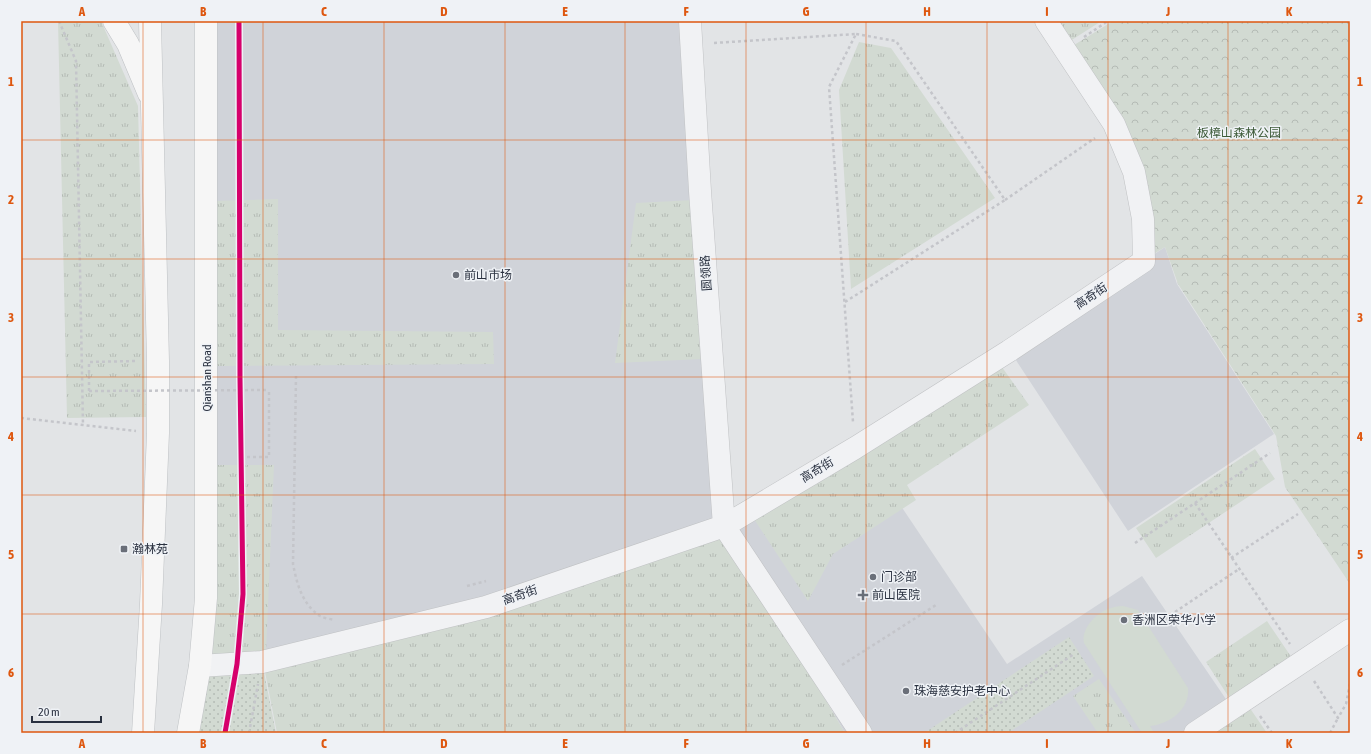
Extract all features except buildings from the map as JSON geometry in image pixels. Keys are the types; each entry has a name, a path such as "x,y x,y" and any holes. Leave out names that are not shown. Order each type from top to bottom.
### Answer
{"main road":[{"path":"114,21 128,44 153,104"},
{"path":"143,733 158,433 158,361 150,21"},
{"name":"Qianshan Road","path":"188,733 200,666 206,591 206,21"}],"lane":[{"name":"圆领路","path":"690,21 700,191 724,526"},
{"name":"高奇街","path":"200,666 262,662 486,607 724,526 855,448 1009,351 1144,261 1143,219 1134,172 1114,124 1046,21"},
{"path":"724,526 861,733"},
{"path":"1195,733 1350,630"}],"path":[{"path":"59,21 76,61 83,425"},
{"path":"1065,50 1108,21"},
{"path":"692,45 856,34 896,41 1005,200"},
{"path":"855,448 829,87 856,34"},
{"path":"845,302 1005,200 1114,124"},
{"path":"158,361 89,362 90,391 269,390 269,457 241,457"},
{"path":"296,376 293,564 296,583 305,602 320,616 335,620 342,619"},
{"path":"240,386 240,394"},
{"path":"21,418 158,433"},
{"path":"241,450 241,465"},
{"path":"1135,543 1270,453"},
{"path":"1195,503 1338,718"},
{"path":"1231,558 1298,514"},
{"path":"1175,612 1239,569"},
{"path":"464,587 487,581"},
{"path":"841,665 936,605"},
{"path":"955,733 1074,654"},
{"path":"248,733 262,662"},
{"path":"1330,733 1346,704 1350,684"}],"shaded area":[{"path":"206,21 690,21 724,525 486,606 263,661 206,598"},
{"path":"1165,247 1177,284 1274,434 1128,531 1010,351"},
{"name":"前山医院","path":"860,445 1007,664 1142,576 1232,708 1195,733 845,733 725,526"}],"green space":[{"path":"58,21 101,21 138,106 146,417 67,418"},
{"path":"1052,21 1099,21 1100,22 1067,43"},
{"name":"板樟山森林公园","path":"1113,21 1350,21 1350,584 1285,487 1276,436 1178,284 1165,247 1144,260 1134,171 1066,50"},
{"path":"859,42 891,48 995,198 851,289 839,90"},
{"path":"278,199 278,330 493,332 494,364 216,366 213,201"},
{"path":"694,200 703,359 615,363 636,203"},
{"path":"999,363 1029,405 907,485 916,500 833,554 808,601 754,519"},
{"path":"1255,449 1275,479 1156,558 1136,528"},
{"path":"215,465 274,465 266,652 207,660"},
{"path":"724,526 845,733 277,733 263,662"},
{"path":"1123,606 1138,610 1188,688 1186,703 1182,709 1171,719 1157,725 1150,726 1154,732 1142,733 1084,643 1087,627 1098,614 1108,609"},
{"path":"1267,621 1294,661 1232,702 1206,662"},
{"path":"1069,637 1094,676 1008,733 924,733"},
{"path":"262,662 276,733 189,733 200,666"},
{"path":"1099,679 1136,733 1098,733 1073,696"},
{"path":"1247,704 1267,733 1203,733"}],"cycle path":[{"path":"225,733 237,664 243,594 240,378 239,21"}],"place":[{"name":"前山市场","path":"456,275"},
{"name":"瀚林苑","path":"124,549"},
{"name":"门诊部","path":"873,577"},
{"name":"前山医院","path":"863,595"},
{"name":"香洲区荣华小学","path":"1124,620"},
{"name":"珠海慈安护老中心","path":"906,691"}]}
